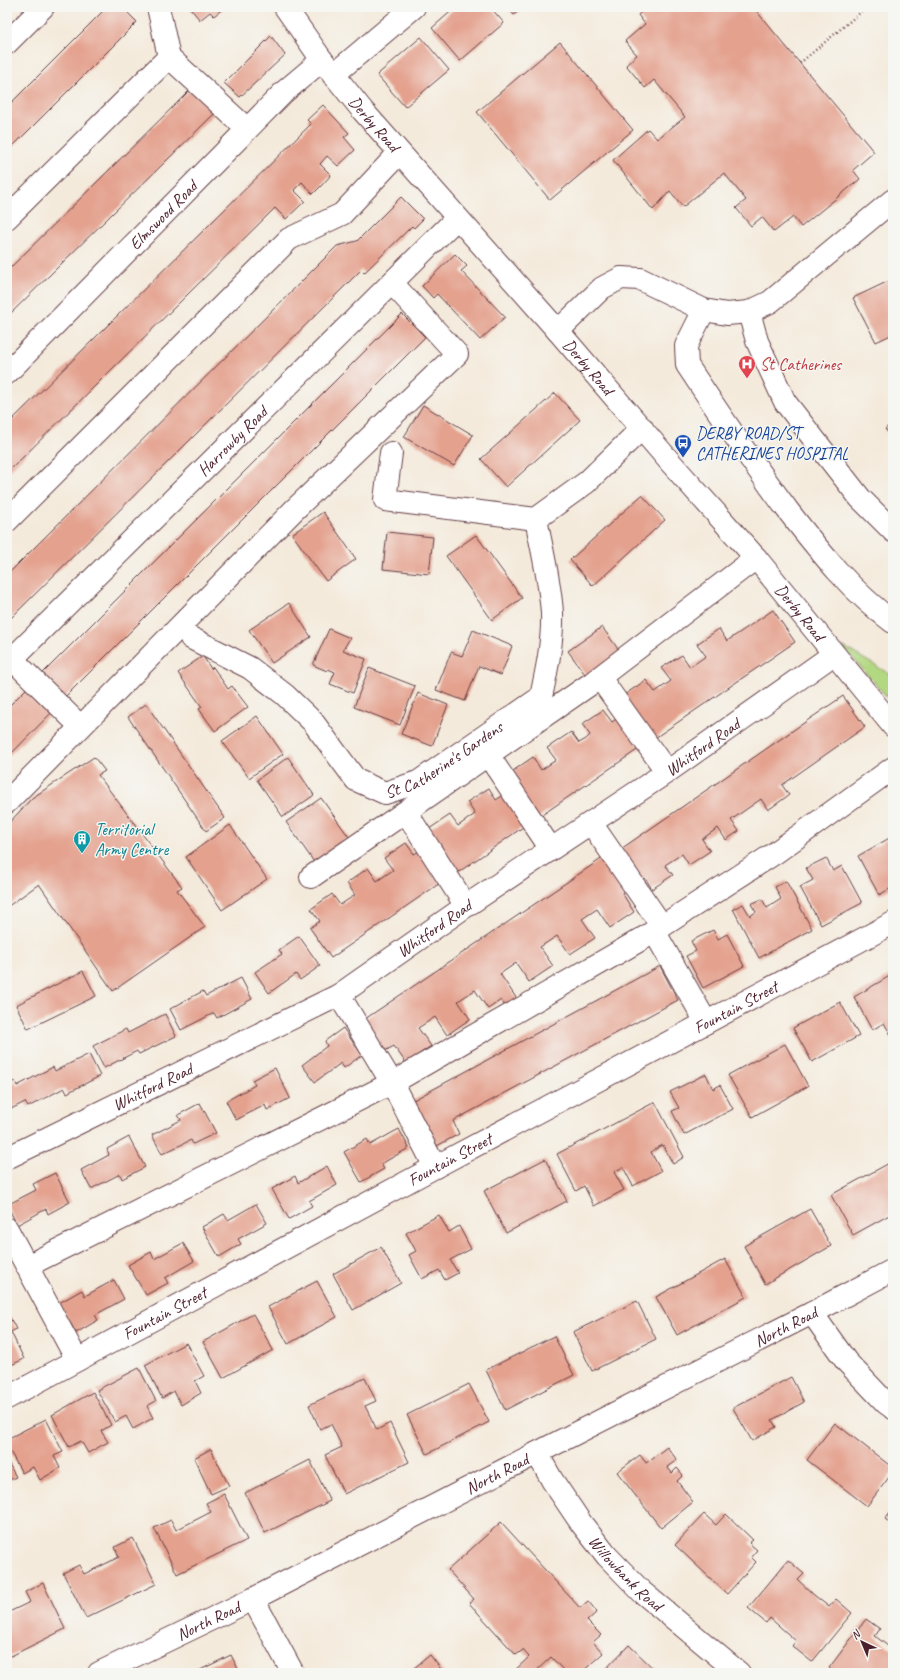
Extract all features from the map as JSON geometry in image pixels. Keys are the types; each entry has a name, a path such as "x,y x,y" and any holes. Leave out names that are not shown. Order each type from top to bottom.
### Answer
{"street":[{"path":"7,43 43,7"},
{"path":"158,7 169,57 247,129"},
{"name":"Derby Road","path":"285,7 327,68 399,153 558,331 671,463 756,558 893,726"},
{"name":"Elmswood Road","path":"7,373 284,92 327,68 414,7"},
{"path":"7,218 169,57"},
{"path":"10,512 289,239 342,214 399,153"},
{"path":"558,331 602,288 621,278 640,279 704,310 727,314 748,312 770,302 893,200"},
{"name":"Harrowby Road","path":"9,659 457,218"},
{"path":"7,802 80,726 294,510 457,354 392,283"},
{"path":"704,310 686,346 687,365 752,463 813,543 849,584 893,622"},
{"path":"748,312 757,341 785,402 860,498 893,531"},
{"path":"390,453 385,500 536,519 587,482 642,428"},
{"name":"St Catherine's Gardens","path":"191,638 250,668 285,695 313,722 356,780 385,793 418,782 541,697 550,652 552,612 547,574 536,519"},
{"path":"311,877 600,678 756,558"},
{"name":"Whitford Road","path":"7,1158 339,995 466,906 667,772 834,654"},
{"path":"9,659 80,726"},
{"path":"600,678 667,772"},
{"path":"488,754 551,849"},
{"path":"27,1266 392,1083 658,928 775,853 893,768"},
{"path":"406,812 466,906"},
{"path":"591,823 658,928 706,1022"},
{"name":"Fountain Street","path":"7,1398 435,1167 893,923"},
{"path":"339,995 392,1083 435,1167"},
{"path":"7,1229 77,1360"},
{"name":"North Road","path":"99,1673 254,1599 893,1270"},
{"path":"812,1313 846,1361 886,1403 893,1408"},
{"name":"Willowbank Road","path":"537,1452 556,1486 581,1523 607,1556 648,1597 739,1673"},
{"path":"254,1599 293,1673"}],"path":[{"path":"800,63 867,7"}],"green space":[{"path":"842,646 893,676 893,704"}],"building":[{"path":"107,7 122,7 137,22 7,152 7,107"},
{"path":"189,7 225,7 214,16 210,12 200,20"},
{"path":"456,7 490,7 504,23 460,61 432,28"},
{"path":"507,7 524,7 514,15"},
{"path":"647,7 753,7 874,152 853,170 860,179 801,227 793,217 774,232 762,217 751,226 736,208 746,200 724,173 683,207 670,191 653,210 613,160 648,129 657,139 685,117 654,80 645,88 626,65 637,55 625,41 645,24 638,15"},
{"path":"271,36 285,55 240,97 224,83"},
{"path":"421,37 449,70 405,107 377,75"},
{"path":"560,42 633,130 550,200 477,112"},
{"path":"192,88 216,112 7,317 7,271"},
{"path":"323,105 349,133 344,137 355,150 338,166 327,156 320,164 331,175 313,194 302,182 294,190 305,201 286,219 275,208 7,473 7,425 311,124 307,120"},
{"path":"401,197 423,219 414,228 412,226 364,273 361,270 7,622 7,575 337,246 357,241"},
{"path":"455,254 467,266 461,271 505,317 480,340 437,294 433,298 422,286"},
{"path":"893,279 893,334 876,342 853,298"},
{"path":"402,314 425,337 62,700 39,677"},
{"path":"555,393 580,420 506,487 481,459"},
{"path":"423,405 473,435 454,466 404,437"},
{"path":"893,422 893,438 885,429"},
{"path":"642,495 665,520 593,586 570,560"},
{"path":"323,512 356,559 326,581 292,534"},
{"path":"387,532 433,537 429,574 383,569"},
{"path":"476,535 522,598 492,620 446,556"},
{"path":"289,603 311,637 272,663 249,630"},
{"path":"773,610 795,642 649,742 624,695 646,680 655,692 671,681 661,668 682,655 690,667 706,656 697,644 707,637 719,629 727,641"},
{"path":"602,627 621,653 587,677 568,651"},
{"path":"329,629 350,638 343,650 366,659 353,693 330,684 335,672 328,669 327,671 313,665"},
{"path":"473,630 512,646 501,675 479,666 465,701 436,690 451,652 462,656"},
{"path":"203,656 211,669 213,667 228,689 232,686 248,707 215,731 199,709 202,707 178,673"},
{"path":"369,668 415,686 400,725 354,707"},
{"path":"29,686 54,710 7,758 7,708"},
{"path":"418,693 448,705 432,746 401,734"},
{"path":"843,696 865,727 782,785 789,795 768,810 761,799 731,820 739,831 726,840 718,828 702,839 710,851 689,865 682,854 665,865 673,875 652,889 645,878 639,882 618,851"},
{"path":"146,704 225,818 206,831 128,717"},
{"path":"603,710 612,722 619,717 640,748 536,819 510,773 533,757 541,770 556,760 547,748 571,732 579,743 586,739 590,735 582,724"},
{"path":"257,716 283,754 249,778 222,741"},
{"name":"Territorial Army Centre","path":"94,757 105,771 98,775 182,887 177,890 205,927 113,991 39,884 7,907 7,825 32,798"},
{"path":"288,757 314,795 283,817 257,780"},
{"path":"489,788 496,800 505,794 526,825 453,876 429,829 450,815 458,826 475,814 467,802"},
{"path":"321,798 349,837 314,862 286,822"},
{"path":"230,825 267,879 222,910 186,857"},
{"path":"893,836 893,887 879,895 858,856"},
{"path":"406,843 414,854 421,850 443,881 331,958 310,928 320,921 311,909 332,894 340,905 355,895 347,883 368,868 377,881 393,870 384,858"},
{"path":"607,855 629,888 622,893 634,912 610,928 597,909 582,919 595,938 570,954 557,936 540,947 553,966 529,982 516,963 500,974 519,1002 507,1009 501,1000 488,1009 475,990 458,1001 470,1019 447,1035 435,1017 418,1028 431,1046 406,1063 394,1046 383,1052 362,1021"},
{"path":"826,858 833,871 842,866 862,903 821,925 800,887 813,880 806,868"},
{"path":"786,881 812,929 759,958 733,909 743,904 750,916 756,912 751,904 762,899 767,908 781,899 775,887"},
{"path":"713,930 718,939 727,934 744,966 703,988 686,956 696,951 691,941"},
{"path":"299,936 320,966 300,980 296,974 269,993 255,972 282,954 279,950"},
{"path":"660,966 678,1000 453,1121 459,1134 433,1148 408,1103"},
{"path":"83,971 96,996 28,1029 16,1005"},
{"path":"893,974 893,1034 891,1035 884,1023 872,1030 854,997"},
{"path":"241,978 252,999 217,1018 214,1013 181,1030 170,1009 203,991 206,996"},
{"path":"840,1002 859,1036 812,1062 793,1028"},
{"path":"165,1014 176,1036 139,1054 137,1051 104,1068 93,1046 126,1029 128,1033"},
{"path":"343,1028 362,1055 344,1068 341,1063 315,1082 302,1065 327,1046 325,1041"},
{"path":"785,1044 808,1086 752,1117 728,1075"},
{"path":"89,1054 100,1076 67,1093 64,1088 28,1107 25,1102 7,1111 7,1085 15,1081 17,1086 53,1067 55,1071"},
{"path":"275,1068 290,1098 267,1110 265,1105 236,1120 226,1101 255,1085 252,1080"},
{"path":"706,1074 713,1089 720,1085 733,1109 684,1135 672,1111 679,1108 670,1092"},
{"path":"655,1102 684,1157 673,1164 663,1145 659,1147 651,1152 661,1171 633,1186 623,1167 614,1172 624,1190 594,1206 584,1186 576,1191 557,1154"},
{"path":"200,1103 216,1133 193,1144 191,1140 162,1154 152,1135 181,1120 178,1115"},
{"path":"399,1129 409,1148 381,1164 384,1169 361,1182 344,1152 367,1139 370,1145"},
{"path":"129,1137 145,1167 122,1179 120,1174 91,1189 81,1170 109,1155 107,1149"},
{"path":"545,1159 567,1201 506,1233 484,1191"},
{"path":"893,1161 893,1213 853,1235 831,1195"},
{"path":"327,1166 337,1185 309,1201 312,1206 289,1219 272,1189 295,1176 298,1183"},
{"path":"55,1173 70,1202 48,1214 46,1209 17,1225 7,1205 36,1190 33,1184"},
{"path":"256,1204 267,1223 238,1239 241,1244 219,1257 202,1227 224,1214 228,1220"},
{"path":"810,1209 831,1246 765,1284 744,1246"},
{"path":"439,1215 449,1232 459,1226 471,1249 450,1260 458,1273 445,1280 439,1270 422,1279 409,1255 416,1251 406,1233"},
{"path":"183,1243 194,1261 165,1278 168,1283 146,1295 128,1265 151,1252 154,1259"},
{"path":"381,1247 401,1283 353,1310 333,1274"},
{"path":"725,1259 746,1297 677,1335 656,1297"},
{"path":"114,1280 124,1299 95,1315 98,1320 76,1333 59,1303 82,1290 85,1296"},
{"path":"317,1281 337,1317 288,1344 268,1307"},
{"path":"637,1301 656,1339 592,1371 573,1332"},
{"path":"7,1312 16,1329 11,1332 24,1359 7,1367"},
{"path":"253,1314 273,1350 223,1378 203,1342"},
{"path":"554,1336 574,1375 505,1410 486,1370"},
{"path":"186,1343 204,1376 195,1381 201,1393 181,1405 174,1391 162,1398 145,1365"},
{"path":"139,1368 156,1401 147,1406 153,1418 133,1429 126,1416 115,1422 97,1390"},
{"path":"791,1377 804,1402 772,1420 776,1427 752,1441 733,1408"},
{"path":"365,1378 376,1401 365,1406 377,1430 390,1423 409,1462 344,1494 325,1455 342,1447 331,1424 320,1429 309,1405"},
{"path":"469,1384 489,1422 427,1454 407,1415"},
{"path":"93,1392 111,1425 101,1431 108,1442 88,1453 81,1441 69,1447 52,1415"},
{"path":"46,1419 63,1452 54,1456 60,1468 40,1480 33,1467 22,1473 7,1446 7,1439"},
{"path":"835,1423 893,1468 893,1472 867,1506 807,1460"},
{"path":"667,1447 677,1460 667,1467 672,1473 677,1468 683,1475 677,1481 693,1502 661,1528 617,1472 640,1455 646,1463"},
{"path":"211,1449 229,1486 211,1494 194,1458"},
{"path":"7,1460 16,1477 7,1481"},
{"path":"310,1460 330,1501 265,1533 245,1493"},
{"path":"224,1494 247,1540 177,1574 154,1528 171,1520 176,1530 211,1512 206,1503"},
{"path":"893,1508 893,1525 885,1519"},
{"path":"704,1514 716,1525 726,1514 753,1540 749,1543 757,1550 751,1557 756,1562 727,1594 675,1545"},
{"path":"501,1522 580,1608 588,1601 597,1612 587,1621 601,1635 593,1642 603,1653 581,1673 566,1673 551,1657 534,1673 512,1673 529,1657 523,1650 516,1655 469,1603 474,1599 448,1570"},
{"path":"133,1538 156,1584 86,1618 63,1573 79,1565 84,1574 119,1557 115,1547"},
{"path":"788,1560 804,1574 798,1580 814,1595 829,1607 836,1599 852,1613 812,1662 792,1646 796,1641 770,1618 766,1623 748,1608"},
{"path":"43,1583 65,1629 7,1658 7,1613 30,1602 25,1592"},
{"path":"866,1619 880,1629 875,1636 893,1650 893,1673 835,1673 829,1668"},
{"path":"629,1645 658,1673 602,1673"},
{"path":"231,1655 240,1673 194,1673"},
{"path":"430,1655 444,1673 408,1673"}],"place":[{"name":"St Catherines","path":"747,379"},
{"name":"DERBY ROAD/ST CATHERINES HOSPITAL","path":"683,458"},
{"name":"Territorial Army Centre","path":"82,854"}]}
